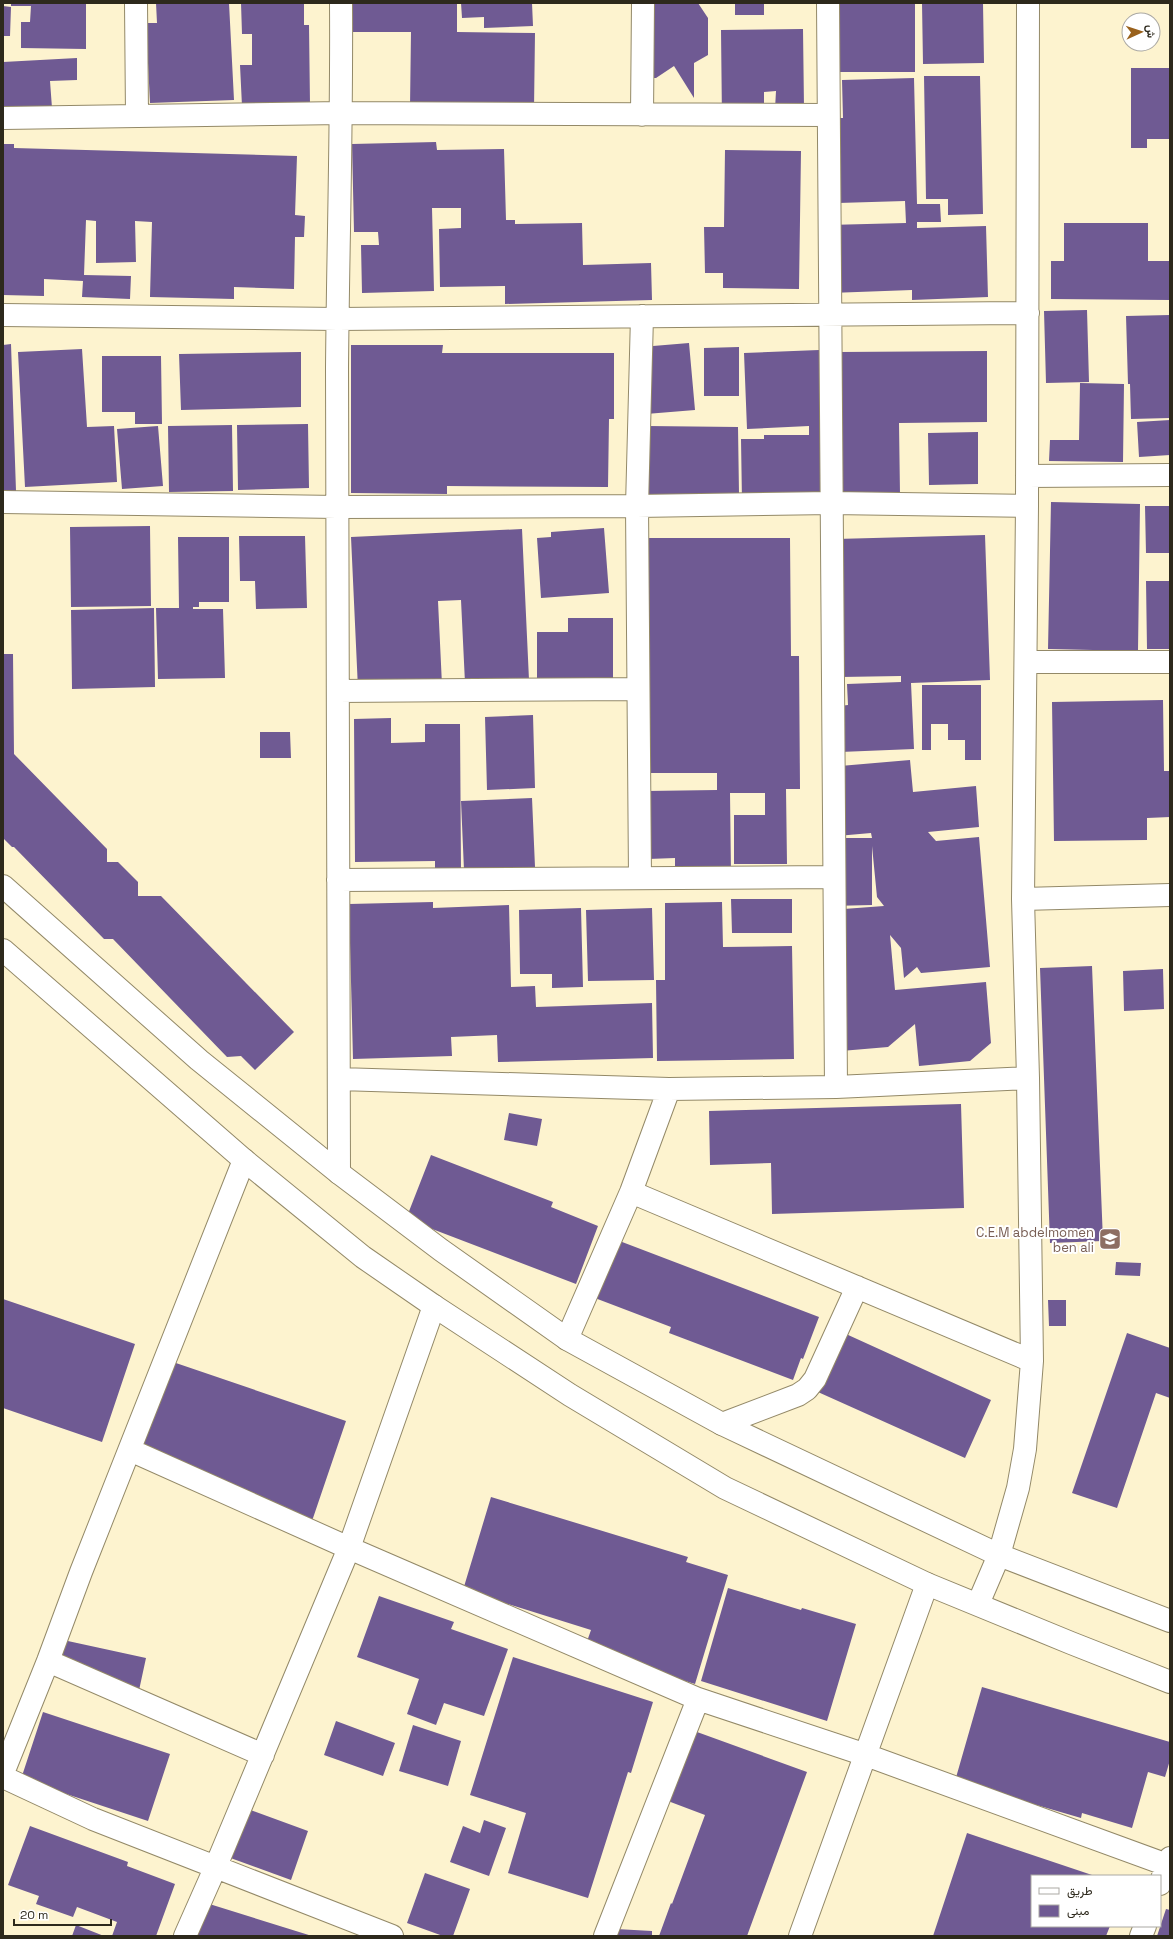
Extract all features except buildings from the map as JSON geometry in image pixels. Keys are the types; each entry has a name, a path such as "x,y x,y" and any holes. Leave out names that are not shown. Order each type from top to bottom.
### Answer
{"street":[{"path":"136,3 137,116"},
{"path":"339,1173 337,507 338,319 342,113 341,3"},
{"path":"642,115 643,3"},
{"path":"828,3 836,1087"},
{"path":"978,1604 999,1555 1018,1488 1025,1449 1032,1361 1028,1078 1023,899 1027,506 1028,3"},
{"path":"3,118 342,113 828,115"},
{"path":"3,315 338,319 1028,313"},
{"path":"640,878 637,506 642,316"},
{"path":"1027,476 1170,475"},
{"path":"3,502 337,507 637,506 832,502 1027,506"},
{"path":"1026,662 1170,662"},
{"path":"338,691 638,689"},
{"path":"338,880 834,877"},
{"path":"3,886 199,1060 339,1173 441,1250 567,1339 722,1424 999,1555 1170,1621"},
{"path":"1023,899 1170,895"},
{"path":"3,950 244,1160 363,1257 434,1306 570,1395 725,1488 927,1584 1071,1644 1170,1682"},
{"path":"339,1079 669,1089 836,1087 1028,1078"},
{"path":"567,1339 631,1192 669,1089"},
{"path":"3,1773 48,1661 80,1572 130,1450 244,1160"},
{"path":"631,1192 1032,1361"},
{"path":"722,1424 798,1395 806,1389 815,1379 857,1287"},
{"path":"185,1936 263,1755 349,1548 434,1306"},
{"path":"130,1450 349,1548 698,1699 866,1755 1167,1868"},
{"path":"800,1936 927,1584"},
{"path":"48,1661 263,1755"},
{"path":"605,1936 698,1699"},
{"path":"3,1778 94,1819 392,1936"}],"place":[{"name":"C.E.M abdelmomen ben ali","path":"1110,1239"}]}
